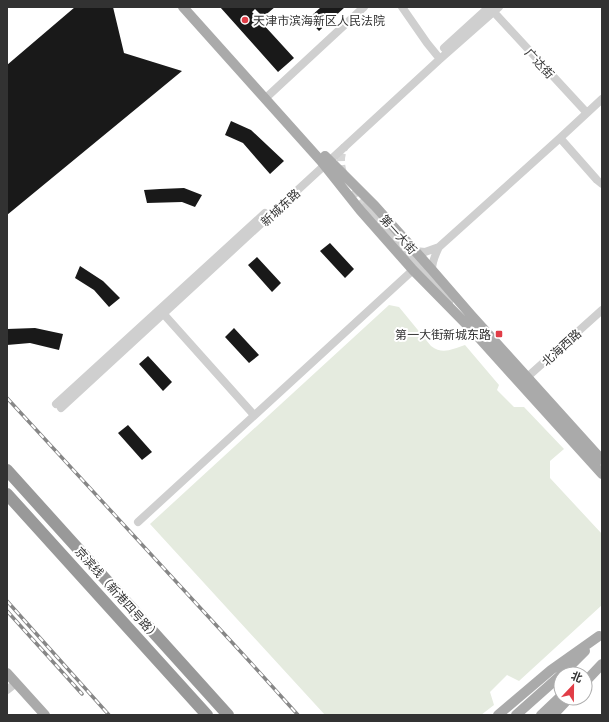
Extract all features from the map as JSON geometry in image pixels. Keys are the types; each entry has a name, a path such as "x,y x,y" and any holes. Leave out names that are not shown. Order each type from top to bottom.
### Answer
{"highway":[{"name":"京滨线（新港四号路）","path":"7,470 228,715"},
{"name":"京滨线（新港四号路）","path":"7,494 207,715"}],"main road":[{"name":"第一大街","path":"183,7 325,161 365,196 415,251 471,315 602,474"},
{"name":"第一大街","path":"191,7 325,161 360,210 414,270 602,460"},
{"path":"571,666 600,634"},
{"path":"498,715 551,670 600,634"},
{"path":"593,670 602,663"},
{"path":"593,673 602,663"},
{"path":"10,682 37,715"},
{"path":"10,682 45,715"},
{"path":"516,715 553,682"},
{"path":"541,715 553,704"},
{"path":"553,715 561,706"}],"street":[{"path":"269,95 364,7"},
{"path":"402,7 427,43 439,57"},
{"name":"新城东路","path":"59,406 492,8"},
{"name":"广达街","path":"492,8 586,113"},
{"path":"432,270 434,256 439,248 602,99"},
{"path":"560,138 602,184"},
{"path":"366,206 433,281 471,329"},
{"path":"415,251 425,252 439,248"},
{"path":"138,522 414,270"},
{"name":"北海西路","path":"523,380 602,310"},
{"path":"161,312 254,415"}],"shaded area":[{"path":"389,305 399,307 435,349 444,351 465,345 499,385 497,390 514,407 524,407 564,449 550,461 550,478 602,534 602,605 519,681 507,675 490,692 494,705 481,715 325,715 150,524"}],"building":[{"path":"75,7 113,7 124,53 182,71 7,215 7,65"},
{"path":"220,7 275,7 263,17 255,9 252,12 294,58 278,72"},
{"path":"321,7 345,7 319,31 308,19"},
{"path":"231,121 251,130 284,161 270,174 243,143 225,135"},
{"path":"184,188 202,195 195,207 182,202 147,203 144,190 160,189"},
{"path":"330,243 354,269 345,278 320,251"},
{"path":"257,257 281,283 272,292 248,265"},
{"path":"80,266 103,281 120,298 109,307 94,290 75,278"},
{"path":"35,328 63,334 59,350 30,343 7,345 7,329"},
{"path":"234,328 259,355 249,363 225,337"},
{"path":"148,356 172,382 163,391 139,364"},
{"path":"128,425 152,452 142,460 118,433"}],"tunnel":[{"path":"343,173 341,159 345,146"},
{"path":"353,190 366,206"}],"railway":[{"path":"7,398 298,715"},
{"path":"7,601 109,715"},
{"path":"7,611 82,694"}],"place":[{"name":"天津市滨海新区人民法院","path":"245,20"},
{"name":"第一大街新城东路","path":"499,334"}]}
